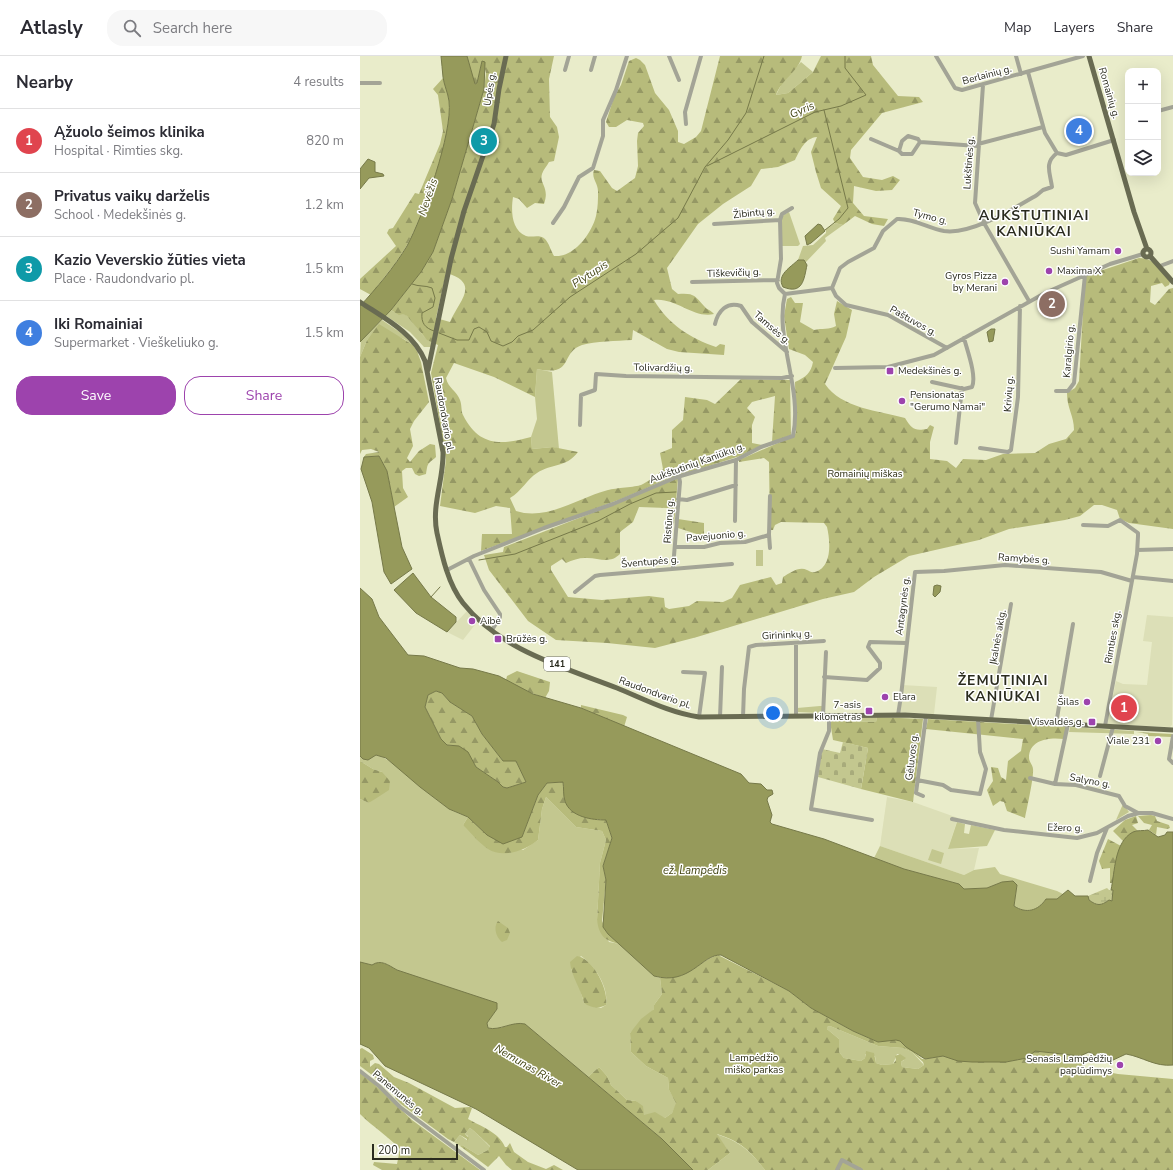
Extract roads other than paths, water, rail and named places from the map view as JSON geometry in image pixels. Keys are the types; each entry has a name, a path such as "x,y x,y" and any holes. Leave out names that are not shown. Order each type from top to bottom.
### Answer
{"main road":[{"name":"Upės g.","path":"494,124 506,56"},
{"name":"Romainių g.","path":"1090,56 1145,251 1151,252 1150,256 1160,266"},
{"name":"Raudondvario pl.","path":"427,373 436,336 451,258 464,211 494,124"},
{"path":"1160,266 1173,282"},
{"name":"141","path":"360,302 409,336 423,356"},
{"path":"423,356 426,351 433,346"},
{"path":"418,348 426,351"},
{"path":"423,356 432,353"},
{"name":"Raudondvario pl.","path":"423,356 443,452 435,514 436,531 453,587 462,602 492,630 512,644 536,656 670,710 699,717 720,718 898,715 1173,730"}],"street":[{"path":"565,70 569,56"},
{"path":"591,70 595,56"},
{"path":"553,223 564,207 579,177 593,168 603,136 603,120 616,90 627,56"},
{"path":"670,56 679,80"},
{"path":"686,124 685,112 701,56"},
{"name":"Berlainių g.","path":"936,56 957,89 964,90 1083,56"},
{"path":"1016,56 1021,74"},
{"path":"1028,72 1048,141 1057,153 1066,155 1114,140"},
{"path":"360,83 380,83"},
{"name":"Lukštinės g.","path":"983,85 974,199 984,223 1029,301"},
{"path":"1161,110 1173,107"},
{"path":"899,151 902,141 906,136 910,136 920,142 978,145 1043,127"},
{"path":"871,140 899,151 902,154 912,154 920,142"},
{"path":"984,223 1030,199 1043,190 1052,187 1048,163 1057,153"},
{"name":"Žibintų g.","path":"714,224 780,220 782,214 792,208"},
{"name":"Tymo g.","path":"832,288 840,268 874,248 883,231 897,219 912,221 944,230 959,231 984,223"},
{"path":"780,220 781,259 778,280 779,288 785,294 832,288"},
{"path":"835,368 893,366 934,355 1029,301 1084,275 1145,251"},
{"path":"1160,266 1173,261"},
{"name":"Karalgirio g.","path":"1056,391 1068,391 1074,384 1084,275"},
{"name":"Tiškevičių g.","path":"692,282 778,280"},
{"name":"Paštuvos g.","path":"832,288 836,296 846,305 888,315 947,348"},
{"name":"Aukštutinių Kaniūkų g.","path":"447,570 469,559 544,528 619,502 679,477 736,460 761,447 793,436 794,390 782,320 785,294"},
{"name":"Tamsės g.","path":"715,324 718,315 726,306 733,304 741,306 752,322 787,352"},
{"name":"Krivių g.","path":"980,448 1008,452 1011,450 1018,397 1020,306"},
{"path":"932,382 962,388 970,388 973,384 971,366 964,338"},
{"name":"Tolivardžių g.","path":"580,425 581,395 595,390 596,374 782,378 792,376"},
{"path":"956,443 962,388"},
{"path":"735,522 736,460"},
{"name":"Ristūnų g.","path":"673,568 680,482 679,477"},
{"path":"678,499 687,500 736,485"},
{"path":"770,496 770,548"},
{"name":"Rimties skg.","path":"1083,525 1108,526 1120,520 1138,533 1138,550 1106,726"},
{"name":"Pavejuonio g.","path":"675,547 745,542 769,535"},
{"path":"1138,550 1173,549"},
{"path":"469,559 484,590 500,614 498,622 492,630"},
{"name":"Šventupės g.","path":"575,592 595,576 600,575 732,564"},
{"name":"Ramybės g.","path":"915,572 959,570 1005,564 1101,572 1132,579 1173,581"},
{"name":"Antagynės g.","path":"898,715 915,572"},
{"name":"Įkalnės aklg.","path":"991,720 1011,604"},
{"path":"1056,724 1073,624"},
{"name":"Girininkų g.","path":"743,717 744,689 749,647 756,645 796,644 824,641"},
{"name":"Antagynės g.","path":"824,677 867,680 880,668 880,663 868,647 870,642 906,643"},
{"path":"796,644 796,716"},
{"path":"823,716 826,652"},
{"path":"720,718 722,667"},
{"path":"684,672 705,674 699,717"},
{"path":"829,716 829,731 820,753 811,809 872,820"},
{"name":"Gėluvos g.","path":"923,796 916,794 926,716"},
{"path":"917,780 943,785 951,790 980,794 986,769 980,752 978,719"},
{"path":"1055,784 1068,724"},
{"path":"1100,776 1113,727"},
{"path":"1173,736 1170,759 1173,763"},
{"name":"Salyno g.","path":"1030,778 1055,784 1076,785 1119,796 1125,806 1139,813"},
{"name":"Ežero g.","path":"952,819 1004,830 1077,838 1089,836 1128,816 1139,813 1152,813 1173,819"},
{"path":"1090,881 1097,853 1107,828"},
{"name":"Panemunės g.","path":"360,1071 379,1086 400,1107 484,1170"},
{"path":"837,1170 842,1160 861,1170"}],"water":[{"name":"Nevėžis","path":"441,56 467,56 475,84 477,83 482,61 485,62 484,89 452,199 433,252 421,272 391,310 360,342 360,306 385,277 407,246 421,215 442,153 449,115 449,101 444,80"},
{"path":"368,159 375,162 375,172 383,174 384,176 369,178 360,189 360,169"},
{"path":"818,224 821,225 825,231 807,245 805,236"},
{"path":"798,260 804,260 807,265 801,284 795,289 783,287 781,279 783,275 788,268"},
{"path":"991,329 995,329 993,341 989,342 987,332"},
{"path":"379,456 387,471 402,547 412,569 391,584 384,572 372,502 361,469 364,457"},
{"path":"413,573 431,597 456,617 456,622 447,632 416,613 394,590"},
{"path":"934,586 941,586 940,592 935,597 933,595"},
{"name":"ež. Lampėdis","path":"360,588 372,599 379,617 408,655 424,656 460,668 473,669 499,676 533,694 581,708 741,774 749,783 761,784 767,790 772,790 773,794 768,797 767,800 772,815 770,822 772,824 824,839 904,869 959,884 964,889 987,888 1002,882 1013,881 1017,885 1014,906 1023,910 1036,909 1046,899 1057,899 1068,890 1075,896 1088,896 1089,900 1097,904 1104,903 1109,900 1112,901 1113,890 1111,890 1116,858 1122,843 1127,837 1133,832 1138,831 1148,830 1158,837 1165,835 1167,832 1173,832 1173,1065 1160,1065 1126,1054 1111,1061 1103,1060 1089,1052 1080,1056 1035,1051 1027,1058 1006,1062 958,1061 943,1056 925,1059 906,1047 900,1041 878,1042 853,1031 811,1008 789,991 721,955 708,959 694,969 677,977 666,978 654,976 608,934 603,927 606,880 603,866 612,838 606,820 588,818 572,811 564,799 563,782 547,783 538,795 522,837 503,844 487,835 468,817 449,809 386,758 376,755 368,760 363,759 360,756","holes":["436,691 442,693 450,702 472,716 482,734 503,761 516,761 526,782 507,788 503,787 476,767 468,752 459,746 447,745 441,739 425,707 428,695"]},
{"name":"Nemunas River","path":"360,962 372,965 375,963 384,963 397,970 497,1003 497,1009 487,1023 488,1028 493,1029 520,1023 525,1024 662,1139 693,1170 578,1170 476,1109 385,1066 369,1048 360,1044"}],"waterway":[{"name":"Plytupis","path":"439,333 457,340 469,340 474,329 479,327 487,332 491,341 503,346 512,342 518,336 533,330 570,297 636,254 678,218 705,167 728,140 746,113 764,56"},
{"name":"Gyris","path":"707,166 815,112 841,106 866,95 845,68 845,56"},
{"path":"824,110 848,208 839,219 825,230"},
{"name":"Plytupis","path":"412,284 432,288 435,298 433,307 422,313 422,320 424,325 434,331"},
{"path":"479,560 515,554 598,521 630,504 656,493 676,492"},
{"path":"431,597 440,587"}],"place":[{"name":"Iki Romainiai","path":"1079,131"},
{"name":"Kazio Veverskio žūties vieta","path":"484,141"},
{"name":"Sushi Yamam","path":"1118,251"},
{"name":"Maxima X","path":"1049,271"},
{"name":"Gyros Pizza by Merani","path":"1005,282"},
{"name":"Privatus vaikų darželis","path":"1052,304"},
{"name":"Medekšinės g.","path":"890,371"},
{"name":"Pensionatas \"Gerumo Namai\"","path":"902,401"},
{"name":"Aibė","path":"472,621"},
{"name":"Brūžės g.","path":"498,639"},
{"name":"Elara","path":"885,697"},
{"name":"Šilas","path":"1087,702"},
{"name":"Ąžuolo šeimos klinika","path":"1124,708"},
{"name":"7-asis kilometras","path":"869,711"},
{"name":"Visvaldės g.","path":"1092,722"},
{"name":"Viale 231","path":"1158,741"},
{"name":"Senasis Lampėdžių paplūdimys","path":"1120,1065"}],"district":[{"name":"AUKŠTUTINIAI KANIŪKAI","path":"1034,224"},
{"name":"ŽEMUTINIAI KANIŪKAI","path":"1003,688"}],"park label":[{"name":"Romainių miškas","path":"865,474"},
{"name":"Lampėdžio miško parkas","path":"754,1064"}]}
